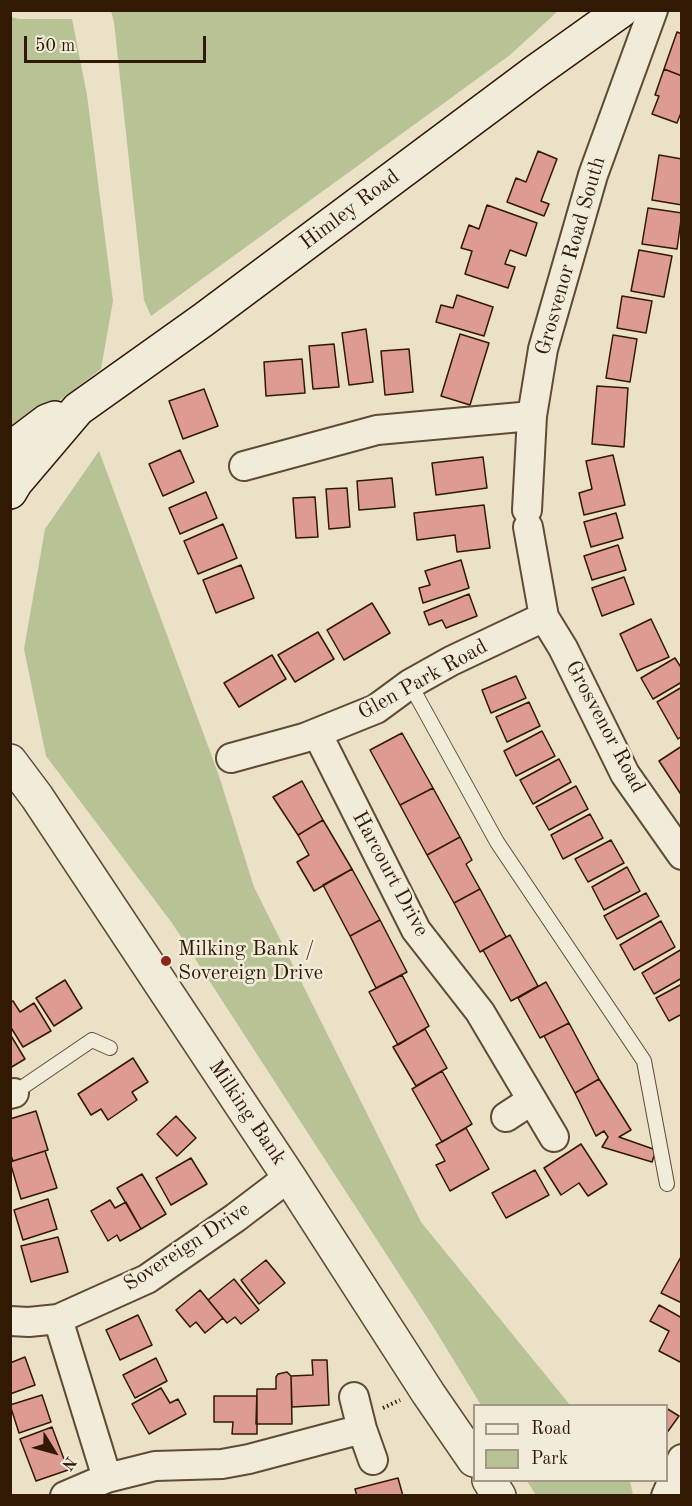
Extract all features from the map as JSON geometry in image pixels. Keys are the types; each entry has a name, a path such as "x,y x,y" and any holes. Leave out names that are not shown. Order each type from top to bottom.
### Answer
{"main road":[{"name":"Himley Road","path":"10,492 78,409 203,320 622,10"},
{"name":"Himley Road","path":"10,449 47,421 78,409"},
{"name":"Milking Bank","path":"12,761 473,1459"},
{"path":"490,1482 499,1496"}],"street":[{"name":"Grosvenor Road South","path":"542,606 527,518 532,416 543,349 593,174 653,10"},
{"path":"244,466 377,430 532,416"},
{"name":"Glen Park Road","path":"231,758 317,733 376,710 410,684 542,606"},
{"name":"Grosvenor Road","path":"542,606 625,774 681,855"},
{"name":"Harcourt Drive","path":"317,733 416,930 480,1012 554,1137"},
{"path":"506,1117 532,1100"},
{"name":"Sovereign Drive","path":"10,1322 58,1319 147,1279 236,1218 289,1177"},
{"path":"58,1319 107,1478"},
{"path":"65,1496 107,1478 155,1466 222,1464 249,1459 359,1414 373,1460"},
{"path":"668,1495 681,1459"}],"lane":[{"path":"410,684 497,842 644,1061 667,1184"},
{"path":"12,1093 92,1040 110,1048"}],"path":[{"path":"359,1414 426,1389"}],"green space":[{"path":"111,10 558,11 510,55 151,316 144,300"},
{"path":"11,17 72,19 87,95 113,301 101,369 11,437"},
{"path":"99,451 218,773 254,887 421,1222 569,1404 480,1404 434,1328 172,923 46,756 24,649 45,529"},
{"path":"528,1482 630,1482 633,1495 536,1495"}],"building":[{"path":"677,32 682,34 682,76 664,69"},
{"path":"664,69 682,76 682,110 677,123 652,114 659,96 655,95"},
{"path":"538,151 557,159 541,201 549,204 544,216 507,202 516,178 526,182"},
{"path":"659,155 682,159 682,205 652,200"},
{"path":"487,205 537,223 526,256 510,250 505,264 515,267 508,288 465,274 472,251 461,248 469,225 479,229"},
{"path":"648,208 682,213 677,249 642,244"},
{"path":"639,250 672,256 664,297 631,291"},
{"path":"457,295 493,307 484,336 436,322 441,305 453,308"},
{"path":"622,296 652,301 646,333 617,328"},
{"path":"366,329 373,382 349,385 342,333"},
{"path":"460,334 489,343 470,405 441,396"},
{"path":"613,335 637,339 630,382 606,378"},
{"path":"334,344 339,387 313,389 309,346"},
{"path":"409,349 413,392 385,395 381,351"},
{"path":"302,359 305,393 266,396 264,362"},
{"path":"597,386 628,388 624,447 592,444"},
{"path":"204,389 218,426 183,439 169,401"},
{"path":"180,450 194,482 163,496 149,464"},
{"path":"613,455 625,505 584,515 579,493 592,489 586,461"},
{"path":"483,457 487,488 436,495 432,463"},
{"path":"392,478 395,507 359,510 357,481"},
{"path":"347,488 350,527 329,529 326,489"},
{"path":"206,492 217,518 180,534 169,508"},
{"path":"315,497 318,537 296,538 293,498"},
{"path":"484,505 490,548 457,552 455,535 417,540 414,513"},
{"path":"616,513 623,538 591,547 584,522"},
{"path":"223,524 237,558 198,574 184,541"},
{"path":"618,545 626,570 592,580 584,556"},
{"path":"461,560 469,588 423,603 419,588 430,585 425,571"},
{"path":"241,565 254,598 216,613 203,580"},
{"path":"624,577 634,604 602,616 592,588"},
{"path":"469,594 477,616 446,628 442,620 429,625 424,612"},
{"path":"372,603 390,633 344,660 327,630"},
{"path":"651,619 669,657 637,671 620,634"},
{"path":"318,632 334,659 295,682 278,655"},
{"path":"272,655 286,679 239,707 224,683"},
{"path":"675,658 682,669 682,682 653,699 641,678"},
{"path":"516,676 526,698 491,713 482,690"},
{"path":"682,687 682,736 678,739 657,702"},
{"path":"529,702 540,726 507,742 496,717"},
{"path":"542,731 555,756 516,776 504,751"},
{"path":"402,733 433,788 400,805 370,750"},
{"path":"682,746 682,796 659,761"},
{"path":"559,759 571,782 533,804 520,780"},
{"path":"302,781 323,820 298,835 273,797"},
{"path":"576,786 588,809 549,830 536,807"},
{"path":"433,788 460,837 427,855 400,805"},
{"path":"590,814 603,838 563,859 551,835"},
{"path":"323,820 352,869 314,891 297,862 309,855 298,835"},
{"path":"460,837 472,860 466,864 480,889 454,903 427,855"},
{"path":"611,840 624,863 588,882 575,859"},
{"path":"627,867 640,891 604,910 592,887"},
{"path":"352,869 380,920 350,936 323,885"},
{"path":"480,889 506,937 480,952 454,903"},
{"path":"646,893 659,916 617,939 604,916"},
{"path":"380,920 407,972 376,988 350,936"},
{"path":"661,921 675,947 634,970 620,945"},
{"path":"510,935 538,986 511,1001 483,950"},
{"path":"682,949 682,978 654,994 642,973"},
{"path":"402,975 429,1026 398,1045 369,992"},
{"path":"65,980 82,1008 54,1026 36,998"},
{"path":"546,982 569,1023 540,1038 518,998"},
{"path":"682,984 682,1014 669,1021 656,998"},
{"path":"13,1001 20,1012 34,1003 51,1031 23,1047 10,1026 10,1002"},
{"path":"569,1023 599,1079 575,1093 544,1036"},
{"path":"425,1029 447,1068 416,1086 393,1047"},
{"path":"10,1034 25,1059 10,1068"},
{"path":"133,1058 148,1082 132,1092 137,1100 108,1120 101,1109 91,1115 78,1094"},
{"path":"442,1071 472,1124 442,1142 412,1089"},
{"path":"599,1079 631,1130 619,1137 656,1150 652,1162 602,1147 608,1137 604,1131 596,1136 575,1093"},
{"path":"36,1111 48,1150 13,1161 10,1153 10,1119"},
{"path":"176,1116 196,1138 177,1156 157,1134"},
{"path":"466,1128 489,1169 450,1191 436,1165 445,1161 436,1145"},
{"path":"581,1144 607,1184 588,1196 579,1183 561,1195 544,1168"},
{"path":"45,1151 57,1188 21,1199 10,1162"},
{"path":"191,1158 207,1184 171,1205 156,1178"},
{"path":"535,1170 549,1195 506,1218 492,1193"},
{"path":"142,1174 166,1214 141,1229 117,1188"},
{"path":"48,1199 57,1229 23,1240 14,1210"},
{"path":"110,1200 115,1208 126,1202 141,1229 120,1241 117,1235 108,1241 91,1211"},
{"path":"58,1237 68,1272 31,1282 21,1246"},
{"path":"682,1255 682,1303 661,1293"},
{"path":"266,1260 285,1283 259,1304 241,1280"},
{"path":"234,1279 259,1310 241,1324 235,1317 227,1323 208,1300"},
{"path":"200,1290 223,1318 205,1333 196,1322 190,1327 176,1310"},
{"path":"659,1305 682,1318 682,1363 659,1351 669,1331 650,1321"},
{"path":"138,1315 152,1345 120,1360 106,1330"},
{"path":"25,1357 35,1385 10,1394 10,1363"},
{"path":"156,1358 167,1381 135,1398 123,1375"},
{"path":"312,1360 327,1360 329,1405 292,1407 291,1376 313,1375"},
{"path":"287,1372 291,1376 292,1424 256,1424 257,1389 276,1389 276,1377 278,1374"},
{"path":"161,1388 170,1403 178,1399 186,1414 149,1434 132,1404"},
{"path":"42,1395 51,1422 19,1433 10,1405"},
{"path":"214,1396 257,1396 257,1434 232,1434 233,1422 214,1422"},
{"path":"668,1409 679,1416 668,1431"},
{"path":"52,1427 68,1470 36,1481 20,1439"},
{"path":"398,1478 403,1496 357,1496 355,1489"}],"place":[{"name":"Milking Bank / Sovereign Drive","path":"166,961"}]}
